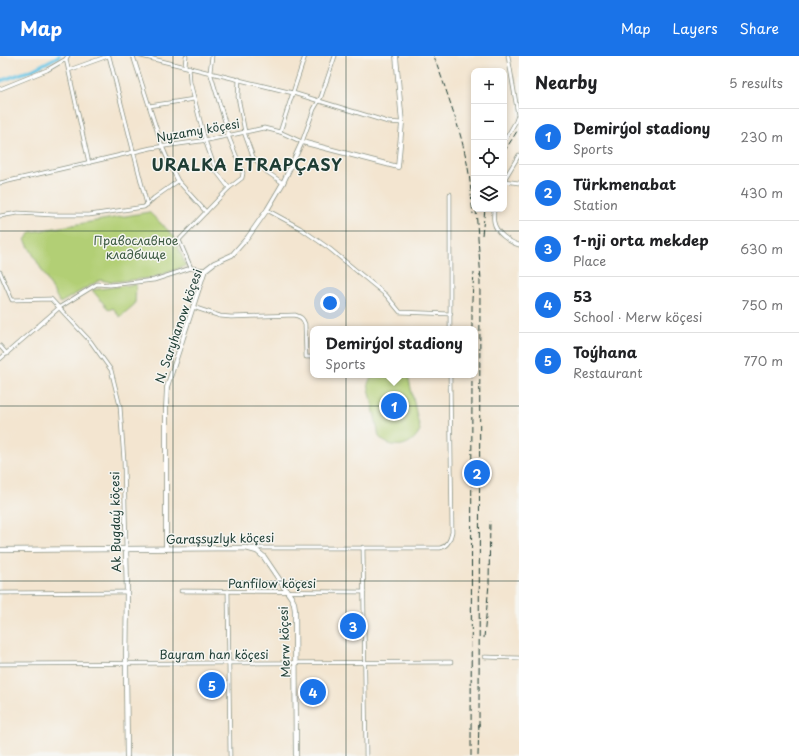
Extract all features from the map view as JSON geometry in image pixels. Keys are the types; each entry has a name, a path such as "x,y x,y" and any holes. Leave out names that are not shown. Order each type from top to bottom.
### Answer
{"main road":[{"path":"396,56 402,123"},
{"name":"Nyzamy köçesi","path":"302,142 398,167 402,123"},
{"name":"N. Saryhanow köçesi","path":"166,549 167,387 193,307 206,270 214,263 232,255 248,237 283,183 302,142"},
{"name":"Garaşsyzlyk köçesi","path":"0,550 246,548"},
{"name":"Merw köçesi","path":"246,548 264,557 294,603 296,756"},
{"name":"Ak Bugdaý köçesi","path":"126,549 127,756"}],"street":[{"path":"69,70 108,56 147,205"},
{"path":"133,56 162,146 178,181 206,212"},
{"path":"141,56 293,93 388,122 402,123"},
{"path":"186,56 190,82 205,140 216,171 230,188"},
{"path":"191,268 179,240 230,188 242,178 243,173 228,135 210,72 212,56"},
{"path":"280,132 305,57 300,56"},
{"name":"N. Saryhanow köçesi","path":"302,142 335,56"},
{"path":"505,140 518,115 508,56"},
{"path":"0,89 47,70 67,58 89,162"},
{"path":"239,79 238,97 244,132 253,157 267,172 283,183"},
{"path":"149,106 194,99"},
{"name":"Nyzamy köçesi","path":"0,183 133,152 264,128 280,132 302,142"},
{"path":"507,176 519,156"},
{"path":"0,216 18,213 89,215 144,207 178,181"},
{"path":"507,181 519,183"},
{"path":"450,194 450,326"},
{"path":"266,210 300,228 330,249 386,295 400,312 451,314"},
{"path":"494,212 494,222 498,232 512,243 519,245"},
{"path":"0,359 60,307 97,284 154,280 191,268 206,270"},
{"path":"0,272 12,300 51,298 60,307"},
{"name":"Ak Bugdaý köçesi","path":"60,307 90,342 111,370 120,406 124,461 126,549"},
{"path":"193,307 220,316 231,317 296,315 304,320 306,357 310,357"},
{"path":"0,346 7,354"},
{"name":"Garaşsyzlyk köçesi","path":"246,548 444,547 450,540 452,532 450,378"},
{"path":"363,547 366,756"},
{"name":"Panfilow köçesi","path":"181,591 364,592"},
{"path":"228,591 230,756"},
{"path":"0,593 127,592"},
{"path":"485,657 519,658"},
{"name":"Bayram han köçesi","path":"0,664 451,662"}],"green space":[{"name":"Православное кладбище","path":"149,212 174,236 186,266 152,278 110,282 100,280 60,303 25,240 31,232"},
{"path":"136,284 135,304 120,317 113,308 109,310 92,290"},
{"path":"371,378 409,378 420,430 412,440 401,445 396,445 390,444 379,437 368,383"}],"waterway":[{"path":"0,81 32,70 59,56"}],"railway":[{"path":"434,56 462,140 469,174 473,214"},
{"path":"507,147 519,128"},
{"path":"476,212 481,280"},
{"path":"482,235 485,212"},
{"path":"472,326 474,273"},
{"path":"479,727 480,274"},
{"path":"471,756 472,378"},
{"path":"484,638 489,584 490,521"},
{"path":"478,756 479,722"}],"place":[{"name":"Demirýol stadiony","path":"394,406"},
{"name":"Türkmenabat","path":"477,473"},
{"name":"1-nji orta mekdep","path":"353,626"},
{"name":"Toýhana","path":"212,685"},
{"name":"53","path":"313,692"}],"district":[{"name":"URALKA ETRAPÇASY","path":"247,164"}]}
